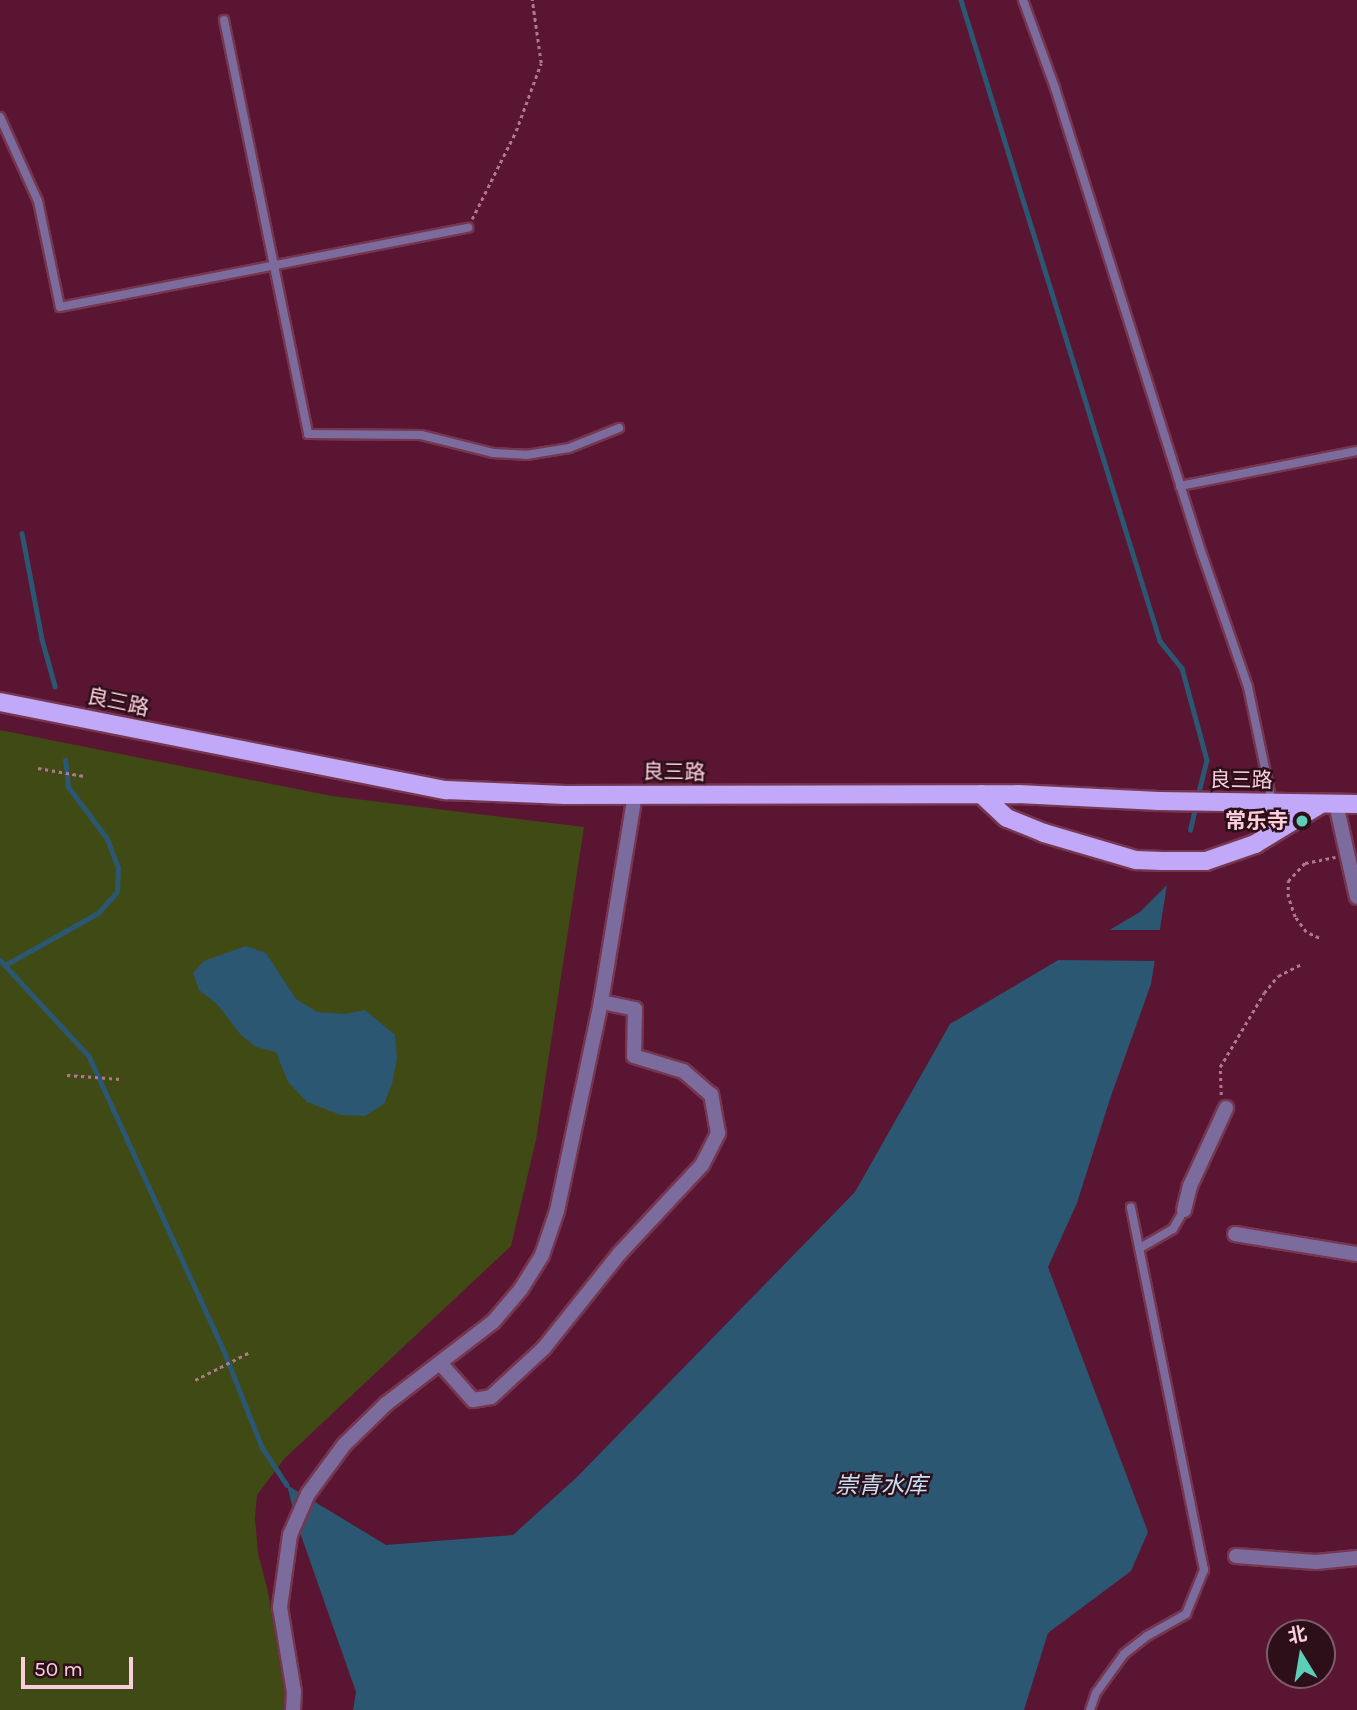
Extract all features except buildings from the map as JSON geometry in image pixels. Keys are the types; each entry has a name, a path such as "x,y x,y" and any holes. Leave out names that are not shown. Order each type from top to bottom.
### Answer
{"main road":[{"name":"良三路","path":"0,702 446,790 497,794 981,794 1159,801 1357,804"},
{"path":"981,794 1007,818 1044,833 1136,860 1162,862 1206,861 1255,844 1329,804"}],"street":[{"path":"293,1710 293,1692 280,1607 290,1535 308,1494 332,1460 386,1404 492,1322 521,1289 542,1255 557,1211 601,1002 635,794"},
{"path":"1329,804 1352,855 1357,897"},
{"path":"440,1363 473,1400 491,1397 544,1348 619,1254 702,1165 718,1133 711,1095 683,1071 634,1056 635,1009 601,1002"},
{"path":"1184,1210 1190,1186 1226,1108"},
{"path":"1235,1234 1355,1249"},
{"path":"1236,1556 1316,1562 1357,1558"}],"lane":[{"path":"1024,0 1055,88 1180,486 1248,687 1272,802"},
{"path":"224,20 308,434 421,435 493,453 526,455 569,448 619,428"},
{"path":"0,117 38,201 60,307 468,228"},
{"path":"1180,486 1357,451"},
{"path":"1090,1710 1096,1693 1124,1654 1147,1636 1186,1614 1204,1570 1131,1207"},
{"path":"1140,1248 1173,1229 1184,1210"}],"path":[{"path":"468,228 516,131 541,63 532,0"},
{"path":"38,768 84,776"},
{"path":"1319,938 1306,932 1295,917 1288,897 1289,881 1305,863 1352,855"},
{"path":"1226,1108 1220,1093 1220,1067 1264,993 1278,976 1302,964"},
{"path":"66,1075 121,1079"},
{"path":"195,1380 250,1352"}],"green space":[{"path":"0,730 332,796 584,827 536,1140 511,1246 285,1458 257,1495 255,1518 258,1553 268,1592 286,1701 284,1710 0,1710"}],"water":[{"name":"崇青水库","path":"1167,885 1151,984 1077,1203 1048,1267 1148,1532 1131,1571 1048,1633 1024,1710 353,1710 356,1692 296,1521 287,1485 386,1545 513,1535 577,1477 855,1192 950,1024 1140,912"},
{"path":"246,946 266,953 296,999 317,1012 344,1014 365,1010 395,1035 397,1058 392,1084 384,1104 365,1116 341,1115 307,1102 288,1082 276,1052 256,1047 241,1035 217,1004 199,990 193,973 204,961"}],"pier":[{"path":"1103,930 1165,930 1159,961 1058,960 1058,956"}],"waterway":[{"path":"961,0 1160,641 1182,668 1207,760 1198,796"},
{"path":"22,533 42,639 55,686"},
{"path":"5,965 98,913 117,892 118,868 107,839 68,787 65,760"},
{"path":"1190,830 1196,805"},
{"path":"0,960 89,1056 224,1351 262,1447 287,1485"}],"place":[{"name":"常乐寺","path":"1302,821"}]}
